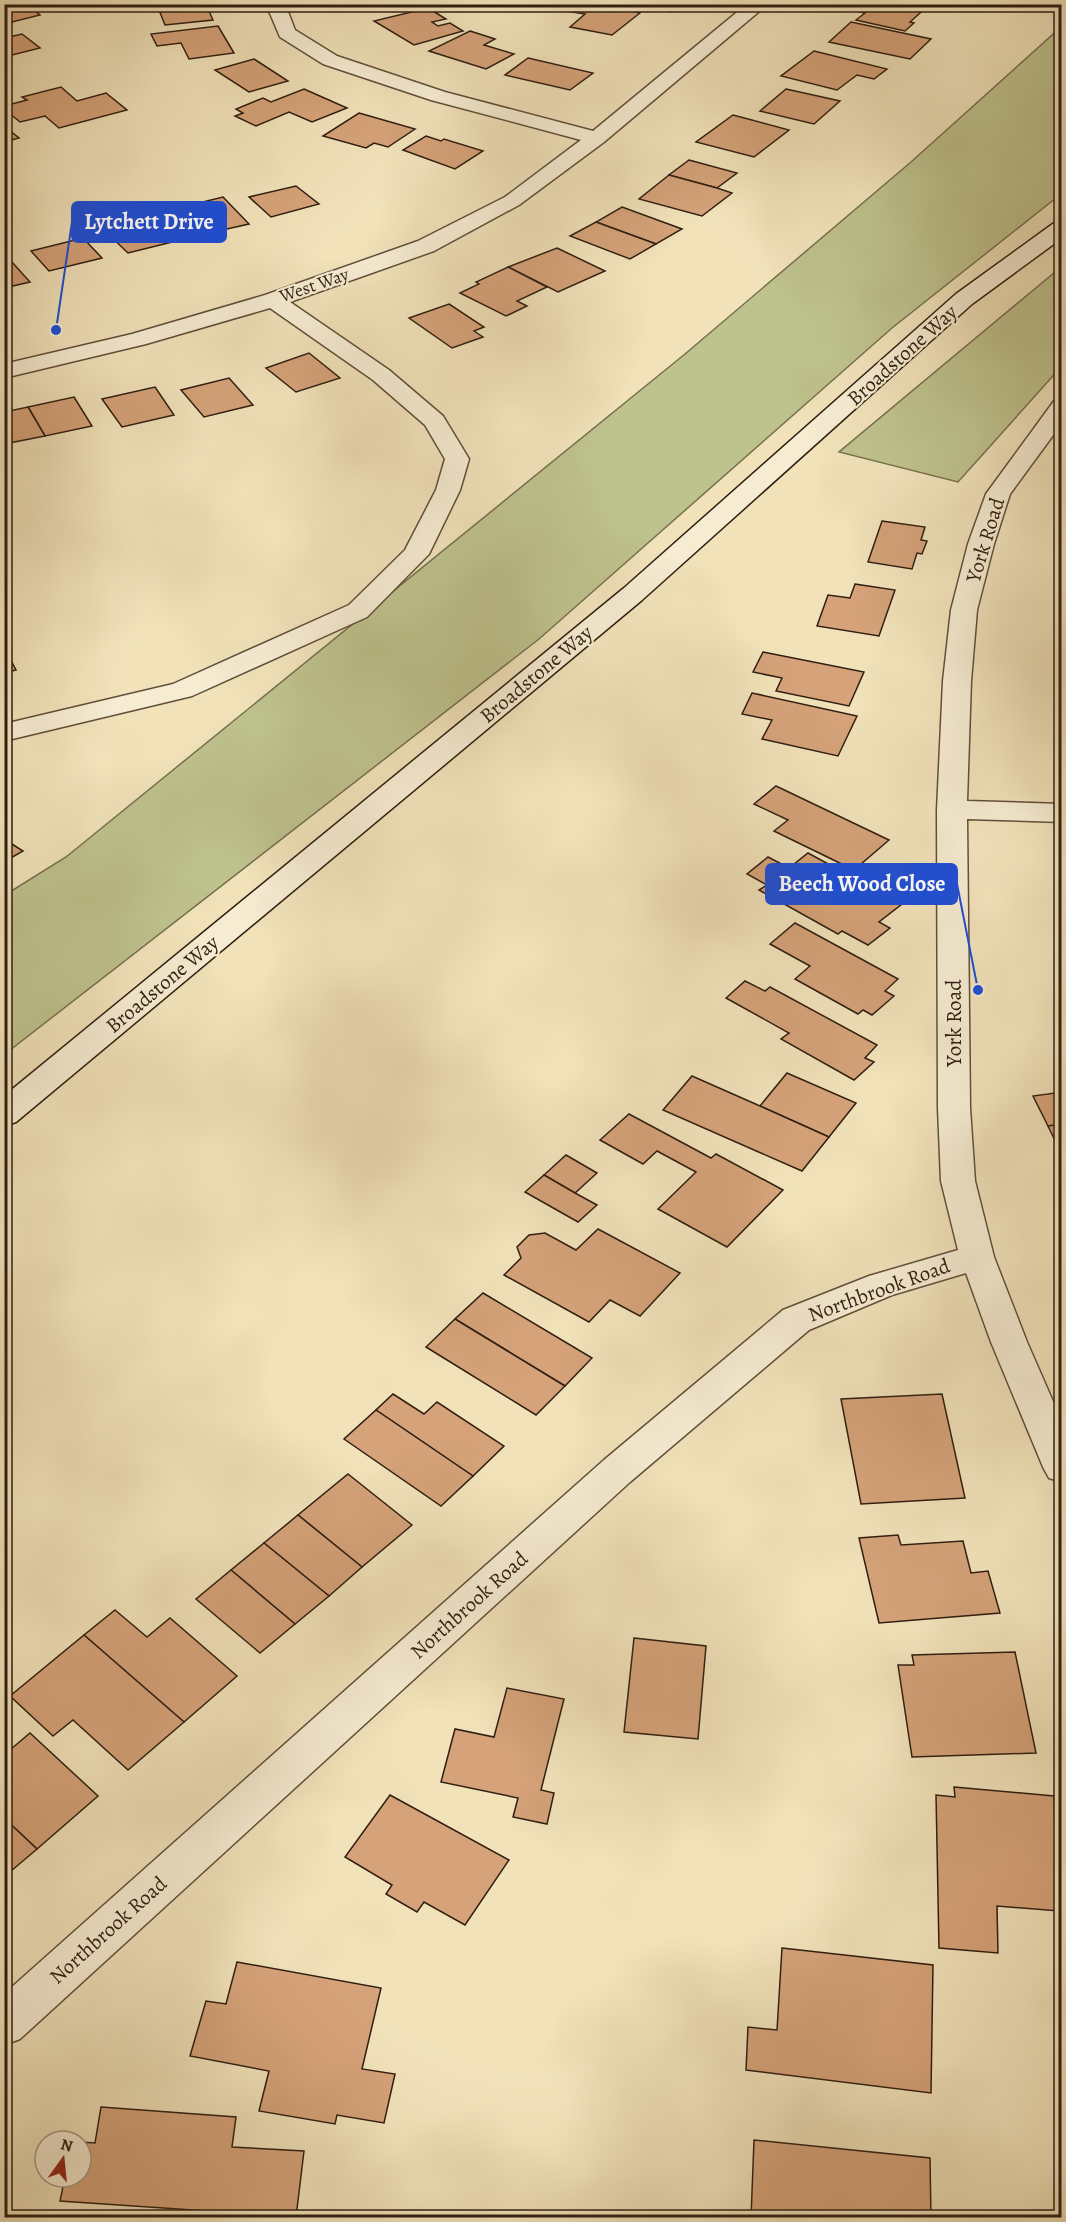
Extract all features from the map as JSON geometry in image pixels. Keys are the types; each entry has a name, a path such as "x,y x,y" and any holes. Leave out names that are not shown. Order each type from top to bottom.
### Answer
{"street":[{"path":"275,4 287,33 330,60 438,96 597,138"},
{"name":"West Way","path":"4,371 138,339 273,300 426,246 512,201 597,138 759,4"},
{"name":"Broadstone Way","path":"4,1114 633,594 964,299 1062,228"},
{"path":"4,733 182,690 358,610 416,554 448,490 457,459 434,421 381,375 273,300"},
{"name":"York Road","path":"1062,406 998,494 981,544 964,610 957,681 952,810 954,1108 958,1181 977,1257 1009,1342 1062,1467"},
{"path":"952,810 1062,813"},
{"name":"Northbrook Road","path":"4,2024 617,1471 796,1320 881,1285 977,1257"}],"green space":[{"path":"1061,27 1061,194 892,328 539,639 5,1054 5,895 66,857 685,354 911,162"},
{"path":"1061,267 1061,367 958,482 839,452"}],"building":[{"path":"26,4 40,15 4,24 4,5"},
{"path":"206,4 213,20 165,25 157,5"},
{"path":"574,4 605,5 640,13 612,35 570,27 585,14 566,11"},
{"path":"635,4 680,4 672,12"},
{"path":"858,4 930,4 910,22 914,23 905,31 856,20 865,13 851,10"},
{"path":"428,8 446,19 432,22 438,26 450,23 463,31 414,45 374,21"},
{"path":"851,22 931,39 910,59 829,42"},
{"path":"218,26 234,53 189,59 181,43 157,46 151,34"},
{"path":"470,31 495,39 484,45 514,54 486,69 429,51"},
{"path":"22,34 40,48 4,57 4,38"},
{"path":"814,51 887,69 874,79 857,75 837,90 781,76"},
{"path":"528,58 593,73 570,90 505,75"},
{"path":"254,59 288,81 249,92 215,70"},
{"path":"61,87 77,101 106,93 127,110 59,128 45,116 20,122 4,109 4,106 27,100 22,97"},
{"path":"304,89 347,108 312,122 289,112 256,126 235,116 243,113 236,109 263,98 271,102"},
{"path":"786,89 840,101 814,124 760,111"},
{"path":"359,113 415,129 388,147 374,143 366,148 323,136"},
{"path":"733,115 789,130 754,157 696,142"},
{"path":"4,126 19,138 4,142"},
{"path":"426,136 483,151 455,169 403,150"},
{"path":"689,160 737,173 717,188 669,175"},
{"path":"669,175 732,193 702,216 639,199"},
{"path":"296,186 319,204 271,217 249,197"},
{"path":"223,197 249,224 196,236 170,210"},
{"path":"622,207 682,229 656,244 596,222"},
{"path":"154,220 176,241 128,253 106,232"},
{"path":"596,222 656,244 630,259 570,236"},
{"path":"83,238 102,258 49,271 31,251"},
{"path":"557,248 605,271 558,292 508,267"},
{"path":"11,261 30,282 4,288 4,263"},
{"path":"508,267 547,287 517,301 527,306 506,316 460,293 479,284 476,282"},
{"path":"449,304 484,327 474,331 483,337 452,348 409,318"},
{"path":"309,353 340,378 296,392 266,368"},
{"path":"229,378 253,405 204,417 181,390"},
{"path":"155,387 174,415 122,427 102,399"},
{"path":"74,397 92,426 45,436 28,407"},
{"path":"28,407 45,436 4,444 4,412"},
{"path":"882,521 925,527 921,540 927,541 922,554 917,553 912,569 868,562"},
{"path":"855,584 895,590 879,636 817,626 828,595 850,598"},
{"path":"4,647 16,670 4,673"},
{"path":"763,652 864,672 849,706 776,691 782,678 753,672"},
{"path":"752,693 857,716 838,756 762,739 772,720 742,714"},
{"path":"776,786 889,840 854,870 774,831 788,820 754,804"},
{"path":"4,839 23,851 4,862"},
{"path":"808,853 902,904 879,922 890,928 868,945 842,931 838,934 759,890 767,885 747,874 768,857 789,868"},
{"path":"795,923 898,979 885,991 894,996 872,1015 863,1010 858,1014 795,979 810,966 770,944"},
{"path":"745,981 765,991 770,987 877,1045 865,1058 874,1062 854,1080 781,1039 789,1033 726,998"},
{"path":"787,1073 856,1103 829,1137 760,1106"},
{"path":"692,1076 829,1137 802,1171 663,1110"},
{"path":"1062,1092 1062,1124 1048,1126 1033,1096"},
{"path":"629,1114 711,1158 716,1154 783,1190 727,1247 658,1209 696,1172 657,1151 643,1164 600,1140"},
{"path":"1062,1124 1062,1155 1048,1126"},
{"path":"566,1155 597,1173 575,1193 544,1175"},
{"path":"544,1175 597,1205 578,1222 525,1192"},
{"path":"598,1229 680,1273 640,1316 610,1300 589,1322 504,1275 521,1258 517,1247 529,1235 545,1233 576,1250"},
{"path":"483,1293 592,1358 565,1386 455,1319"},
{"path":"455,1319 565,1386 536,1415 426,1347"},
{"path":"393,1394 424,1414 437,1402 504,1446 473,1476 376,1410"},
{"path":"942,1394 965,1498 861,1504 841,1399"},
{"path":"376,1410 473,1476 441,1506 344,1439"},
{"path":"348,1474 412,1525 362,1567 298,1515"},
{"path":"298,1515 362,1567 329,1596 264,1543"},
{"path":"898,1535 901,1545 963,1541 971,1573 988,1571 1000,1613 879,1623 859,1538"},
{"path":"264,1543 329,1596 295,1624 231,1570"},
{"path":"231,1570 295,1624 260,1653 196,1599"},
{"path":"115,1610 147,1637 170,1618 237,1676 184,1722 84,1635"},
{"path":"84,1635 184,1722 128,1770 73,1720 53,1736 10,1696"},
{"path":"634,1638 706,1646 698,1739 624,1732"},
{"path":"1015,1652 1036,1753 912,1757 898,1665 914,1665 912,1655"},
{"path":"507,1688 564,1699 541,1790 554,1793 547,1824 513,1817 518,1798 441,1782 455,1729 494,1737"},
{"path":"30,1733 98,1796 37,1849 4,1818 4,1755"},
{"path":"954,1787 1054,1796 1059,1911 997,1906 998,1953 939,1948 936,1795 955,1797"},
{"path":"390,1795 509,1860 465,1925 424,1902 417,1912 386,1894 392,1885 345,1857"},
{"path":"4,1818 37,1849 4,1877"},
{"path":"782,1948 933,1965 931,2093 746,2070 748,2027 777,2030"},
{"path":"237,1962 381,1988 362,2069 395,2074 384,2123 337,2115 335,2124 259,2111 269,2071 190,2056 206,2001 226,2004"},
{"path":"101,2107 236,2117 232,2147 304,2151 296,2217 60,2201 62,2189 93,2189 93,2143 95,2143"},
{"path":"754,2140 930,2158 931,2218 751,2218"}],"place":[{"name":"Lytchett Drive","path":"56,330"},
{"name":"Beech Wood Close","path":"978,990"}]}
